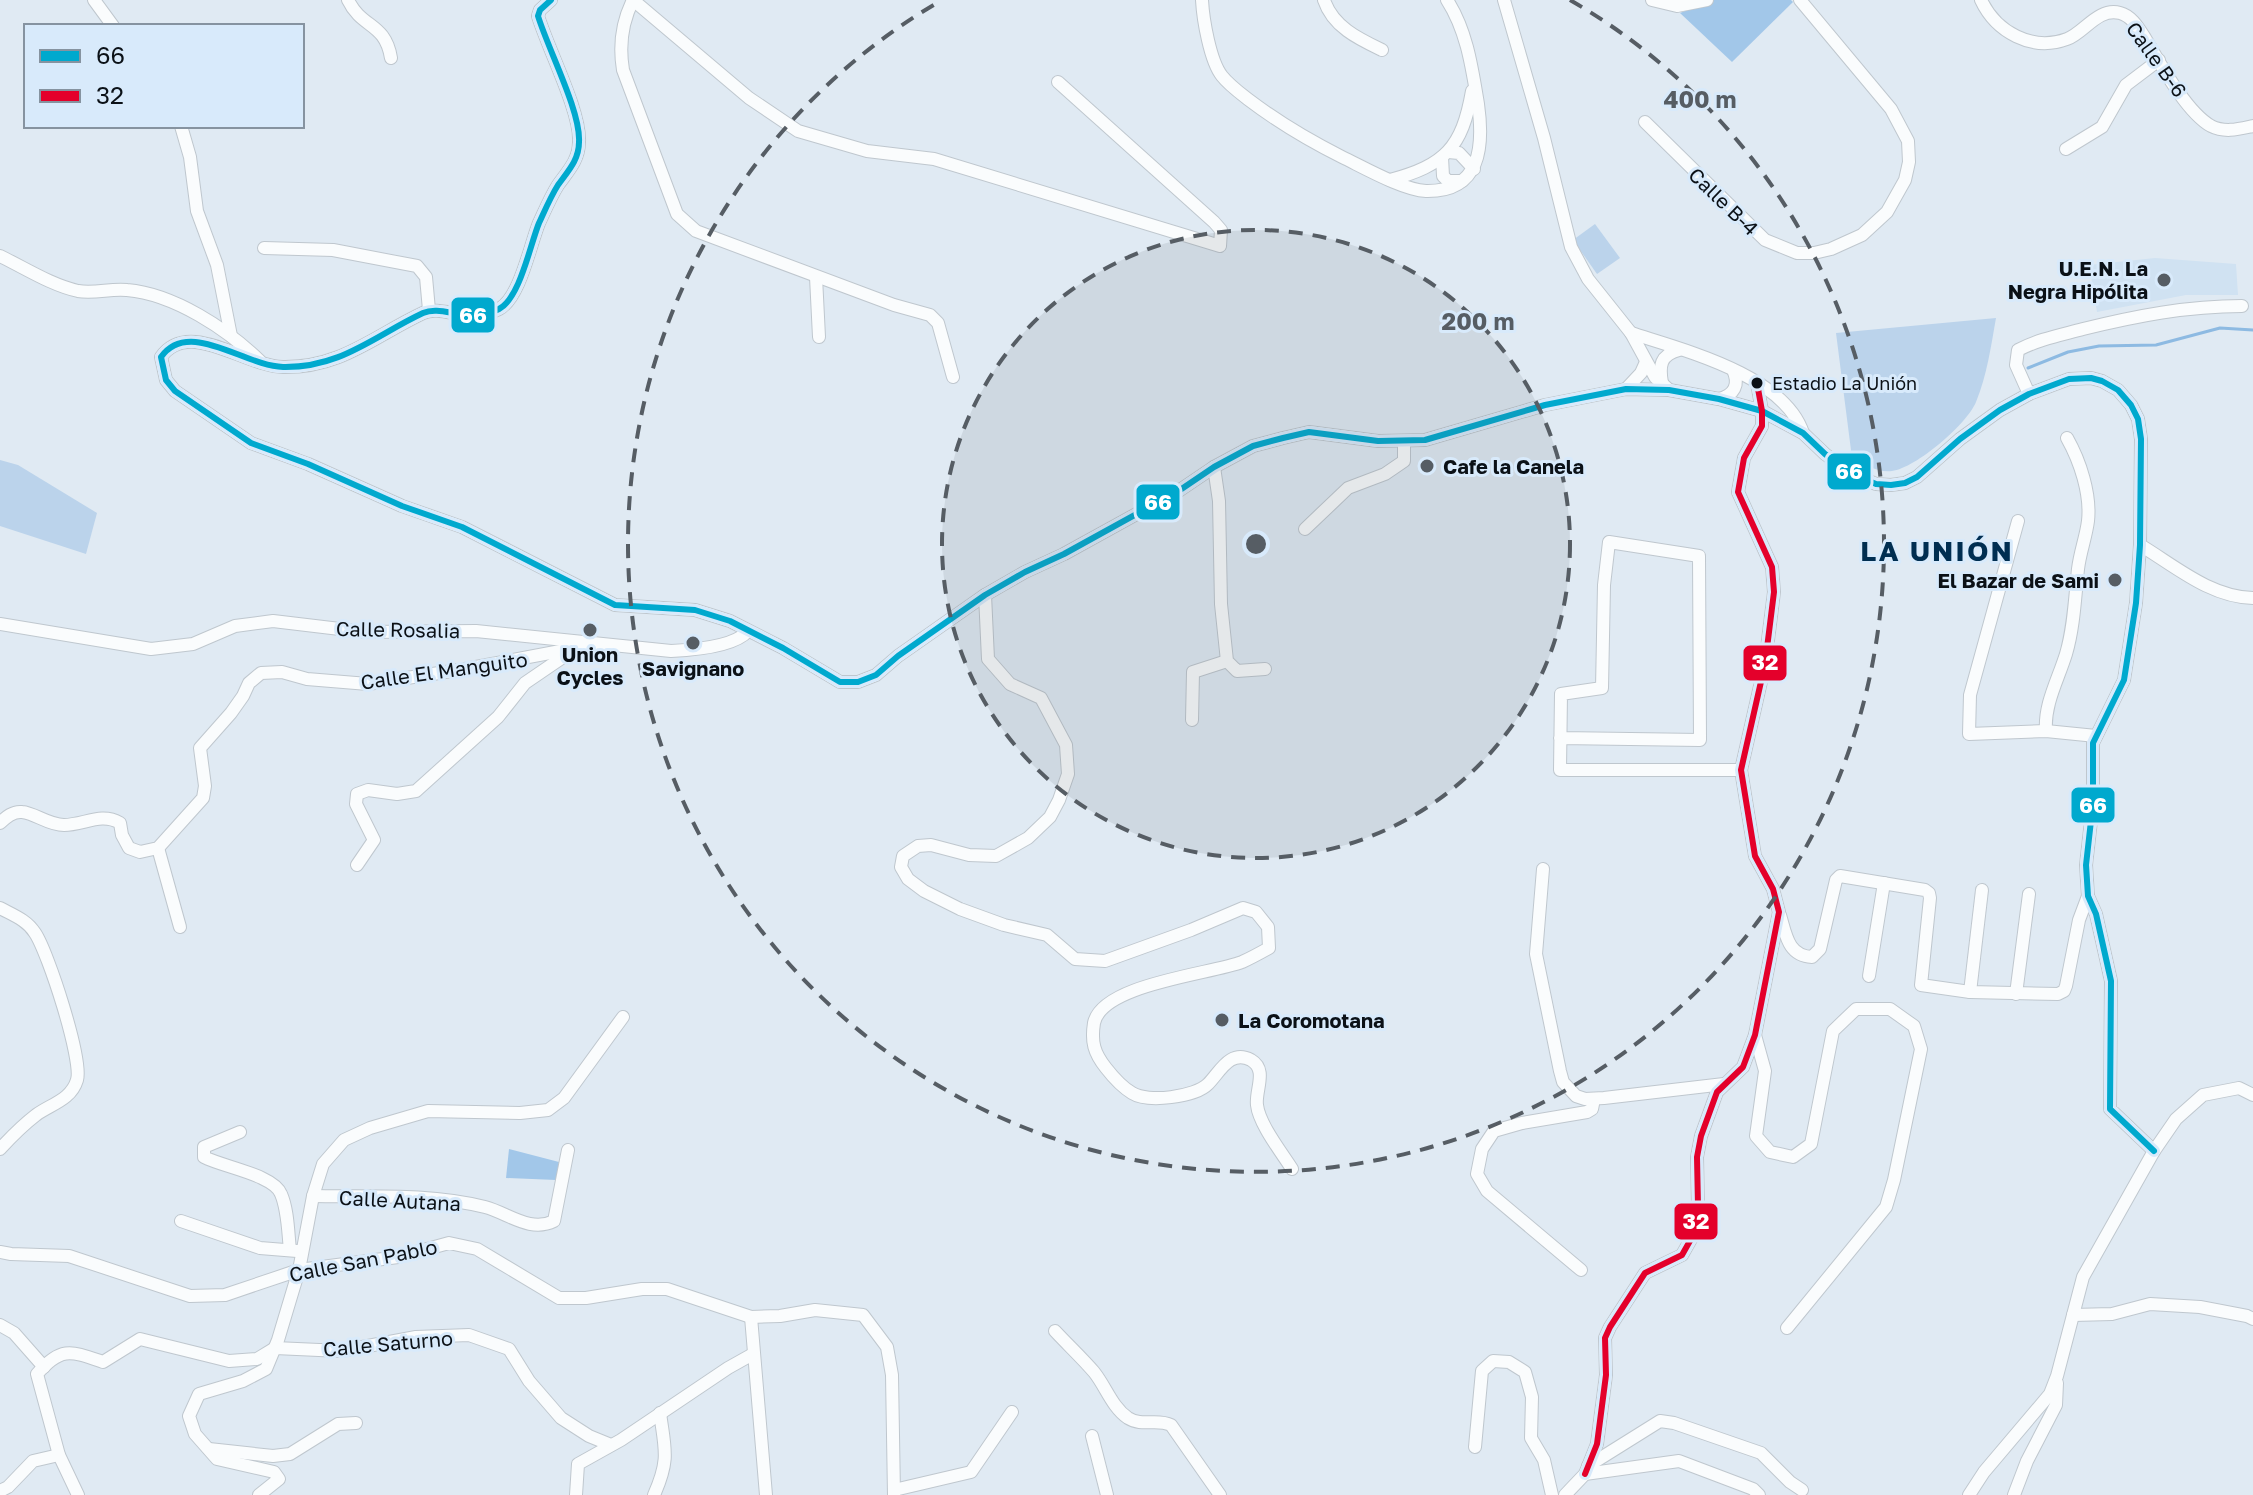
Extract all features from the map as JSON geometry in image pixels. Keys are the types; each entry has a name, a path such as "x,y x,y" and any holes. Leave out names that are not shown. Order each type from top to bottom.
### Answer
{"street":[{"path":"94,0 112,24"},
{"path":"348,0 353,12 388,41 391,58"},
{"path":"551,0 538,16 577,119 580,143 575,161 548,203 514,293 503,307 489,314 469,317 429,310 372,343 327,362 305,366 264,365 200,341 182,340 169,345 161,357 166,380 175,391 251,443 342,478 402,506 462,527 615,605 695,610 730,621 840,682 858,682 876,675 985,595 1180,490 1253,446 1309,432 1404,442 1456,432 1545,405 1626,389 1666,388 1762,411 1803,433 1852,474 1876,484 1905,483 1917,477 1960,439 2000,410 2029,394 2059,382 2091,378 2111,384 2131,405 2138,419 2141,439 2140,545 2136,603 2124,680 2093,743 2093,803 2086,865 2088,896 2096,914 2111,981 2110,1109 2154,1151"},
{"path":"953,377 938,323 930,315 816,277 696,231 677,214 623,70 620,51 625,15 633,0 749,98 798,131 867,151 934,159 1220,246 1223,239 1221,230 1214,222 1058,82"},
{"path":"1202,0 1213,56 1221,75 1283,126 1390,180 1424,191 1452,187 1462,181 1474,169 1480,143 1474,82 1458,17 1447,0"},
{"path":"1324,0 1336,21 1355,36 1382,50"},
{"path":"1504,0 1544,138 1571,247 1588,279 1631,333 1646,362 1666,388"},
{"path":"1652,0 1677,6 1707,0"},
{"name":"Calle B-4","path":"1645,122 1765,240 1797,253 1814,253 1862,235 1887,212 1905,180 1909,162 1908,141 1891,109 1800,0"},
{"name":"Calle B-6","path":"1981,0 2004,31 2036,41 2068,39 2104,14 2120,13 2135,23 2195,112 2212,126 2232,131 2253,126"},
{"path":"2066,149 2102,127 2126,85 2159,60"},
{"path":"1390,180 1424,171 1445,155 1468,117 1474,82"},
{"path":"182,128 190,157 197,211 217,265 231,336"},
{"path":"1445,155 1459,153 1474,169"},
{"path":"1445,155 1443,176 1448,181 1462,181"},
{"path":"264,248 333,250 417,266 426,277 429,310"},
{"path":"0,256 63,286 80,291 123,289 142,292 208,319 264,365"},
{"path":"816,277 819,337"},
{"path":"2029,394 2016,365 2018,350 2036,341 2140,315 2209,306 2242,306"},
{"path":"1631,333 1733,370 1757,383 1792,410 1803,433"},
{"path":"1666,388 1660,366 1662,360 1670,352 1679,350"},
{"path":"1626,389 1641,373 1646,362"},
{"path":"1719,399 1731,394 1735,388 1733,370"},
{"path":"1757,383 1762,426 1740,469 1738,492 1772,567 1774,592 1765,664 1741,770 1755,856 1773,889 1791,949 1800,956 1812,957 1820,949 1836,880 1845,876 1929,893 1921,985 1970,992 2058,994 2064,991 2079,920 2088,896"},
{"path":"2046,731 2045,714 2066,652 2080,551 2088,519 2079,466 2067,438"},
{"path":"1305,529 1348,488 1397,468 1404,461 1404,442"},
{"path":"1214,467 1219,501 1221,604 1227,661 1237,671 1265,669"},
{"path":"2018,521 1970,695 1969,734 2046,731 2096,736"},
{"path":"1560,738 1700,740 1699,556 1609,542 1604,585 1602,688 1561,694 1560,738 1560,770 1741,770"},
{"path":"2140,545 2210,588 2253,598"},
{"path":"985,595 988,659 1010,684 1041,698 1066,745 1068,774 1050,817 1028,838 996,856 969,855 931,845 918,846 903,856 901,867 908,879 948,903 1004,925 1047,935 1075,959 1105,961 1243,908 1256,912 1268,927 1269,948 1240,963 1175,977 1111,1002 1096,1017 1091,1039 1096,1056 1112,1076 1134,1095 1153,1098 1187,1094 1207,1086 1227,1062 1242,1057 1255,1062 1260,1072 1257,1106 1292,1169"},
{"name":"Calle Rosalia","path":"0,624 151,649 193,644 235,626 273,621 365,632 476,631 671,651 696,650 741,638 748,631"},
{"name":"Calle El Manguito","path":"158,848 203,798 205,786 200,748 243,696 249,683 261,673 282,672 307,679 368,684 594,645"},
{"path":"357,865 374,840 356,804 357,794 368,790 397,794 416,791 498,717 525,683 574,650"},
{"path":"1192,720 1193,672 1227,661"},
{"path":"0,823 10,814 22,812 62,825 97,818 120,823 129,848 140,852 158,848 180,927"},
{"path":"1543,869 1536,954 1557,1059 1563,1082 1569,1091 1585,1099 1594,1099 1724,1084"},
{"path":"1869,976 1884,883"},
{"path":"1970,992 1982,890"},
{"path":"2016,994 2029,894"},
{"path":"0,908 26,922 36,934 56,982 78,1059 77,1080 66,1098 39,1113 0,1149"},
{"path":"1586,1470 1597,1444 1606,1375 1605,1338 1637,1281 1645,1273 1682,1255 1690,1244 1698,1220 1697,1157 1701,1136 1717,1092 1743,1067 1755,1035 1779,912"},
{"path":"1755,1035 1765,1071 1756,1136 1770,1152 1793,1157 1811,1144 1833,1031 1856,1009 1890,1009 1914,1026 1921,1049 1886,1207 1787,1328"},
{"path":"259,1495 279,1479 274,1472 217,1459 195,1434 189,1416 199,1394 243,1381 266,1369 299,1270 313,1196 323,1164 344,1140 370,1128 428,1111 520,1113 548,1110 564,1098 623,1017"},
{"path":"1969,1495 1984,1472 2050,1394 2083,1277 2154,1151 2176,1119 2203,1095 2239,1088 2253,1095"},
{"path":"1581,1270 1487,1191 1477,1174 1482,1149 1494,1131 1587,1112 1592,1109 1594,1099"},
{"path":"240,1132 204,1147 204,1157 271,1181 281,1192 290,1250"},
{"name":"Calle Autana","path":"313,1196 436,1198 487,1207 531,1225 546,1225 554,1221 568,1150"},
{"path":"181,1221 260,1248 304,1252"},
{"name":"Calle San Pablo","path":"0,1252 69,1256 190,1296 225,1295 299,1270 398,1257 449,1243 477,1249 559,1298 667,1289 751,1317 815,1310 863,1315 887,1347 892,1375 894,1492"},
{"path":"2073,1315 2112,1314 2150,1304 2200,1307 2253,1319"},
{"path":"751,1317 766,1495"},
{"path":"0,1325 14,1333 44,1367 37,1374 59,1455 78,1495"},
{"path":"1055,1331 1095,1373 1116,1406 1129,1419 1143,1424 1164,1422 1171,1425 1220,1495"},
{"name":"Calle Saturno","path":"44,1367 54,1355 73,1352 103,1362 140,1339 229,1361 257,1359 275,1348 341,1351 416,1337 469,1335 509,1349 529,1381 561,1418 589,1436 611,1445"},
{"path":"576,1495 578,1464 753,1354"},
{"path":"1475,1447 1482,1371 1493,1361 1509,1362 1525,1372 1532,1397 1531,1438 1544,1460 1552,1495"},
{"path":"2014,1495 2027,1461 2056,1405 2057,1376"},
{"path":"894,1492 971,1472 1012,1412"},
{"path":"654,1495 665,1471 666,1453 660,1413"},
{"path":"1565,1495 1586,1470 1660,1421 1761,1453 1802,1490"},
{"path":"209,1449 273,1456 290,1454 338,1424 356,1423"},
{"path":"1092,1436 1107,1495"},
{"path":"0,1491 8,1487 33,1461 59,1455"},
{"path":"1586,1470 1679,1461 1753,1489 1759,1495"}],"shaded area":[{"path":"1713,0 1793,2 1732,62 1680,13"},
{"path":"1595,224 1620,258 1597,274 1573,240"},
{"name":"U.E.N. La Negra Hipólita","path":"2155,258 2236,264 2238,295 2186,295 2097,312 2089,265"},
{"path":"1996,318 1986,371 1976,402 1952,433 1927,454 1892,471 1876,469 1852,458 1836,333"},
{"path":"0,460 18,465 97,513 86,554 0,526"},
{"path":"509,1149 559,1162 556,1180 506,1178"}],"waterway":[{"path":"2028,368 2068,352 2099,346 2156,345 2220,328 2253,330"}],"transit line":[{"name":"66","path":"551,0 538,16 575,114 579,148 546,208 519,283 506,303 499,309 477,315 439,311 423,313 356,349 304,366 268,365 218,347 186,342 173,346 161,357 166,380 175,391 251,443 308,464 402,506 462,527 615,605 695,610 730,621 840,682 858,682 876,675 985,595 1180,490 1253,446 1309,432 1378,441 1425,440 1545,405 1626,389 1669,390 1762,411 1803,433 1852,474 1876,484 1891,485 1917,477 1960,439 2000,410 2029,394 2069,379 2091,378 2118,390 2138,419 2141,439 2140,545 2136,603 2124,680 2093,743 2093,803 2086,865 2088,896 2096,914 2111,981 2110,1109 2154,1151"},
{"name":"32","path":"1585,1474 1597,1444 1606,1375 1605,1338 1645,1273 1682,1255 1695,1232 1697,1157 1701,1136 1717,1092 1743,1067 1755,1035 1779,912 1773,889 1755,856 1741,770 1765,664 1774,592 1772,567 1738,492 1744,458 1762,426 1757,383"}],"place":[{"name":"U.E.N. La Negra Hipólita","path":"2164,280"},
{"name":"Estadio La Unión","path":"1757,383"},
{"name":"Cafe la Canela","path":"1427,466"},
{"name":"El Bazar de Sami","path":"2115,580"},
{"name":"Union Cycles","path":"590,630"},
{"name":"Savignano","path":"693,643"},
{"name":"La Coromotana","path":"1222,1020"}],"district":[{"name":"LA UNIÓN","path":"1937,550"}]}
